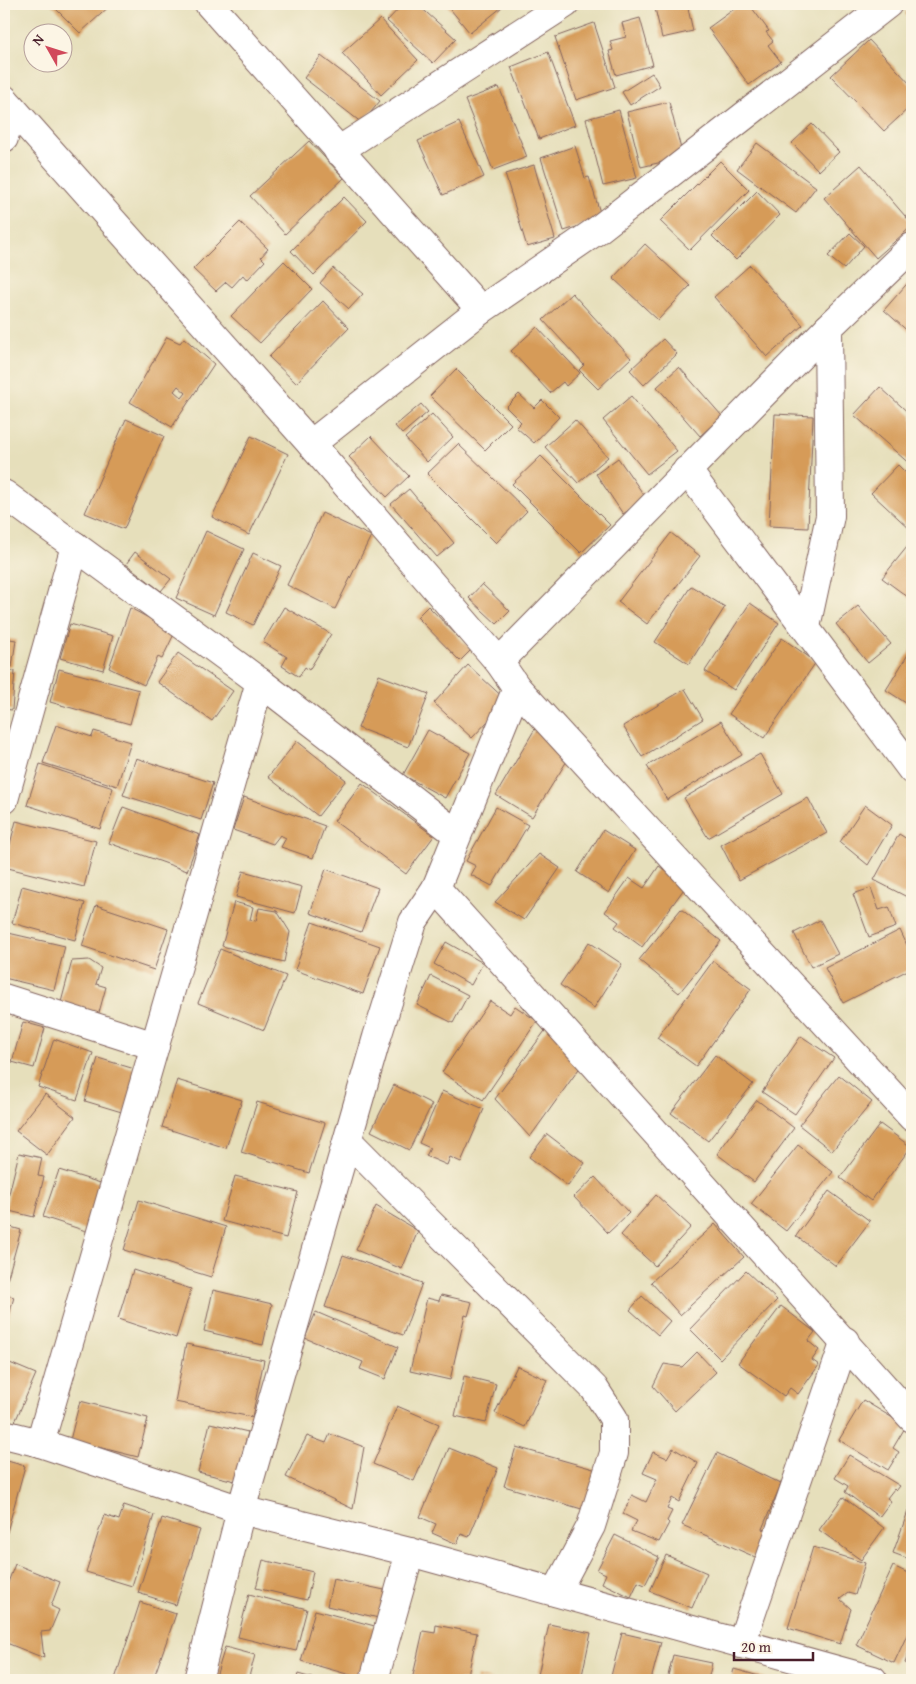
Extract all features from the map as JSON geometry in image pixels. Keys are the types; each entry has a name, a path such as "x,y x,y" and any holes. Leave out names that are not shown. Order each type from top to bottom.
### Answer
{"street":[{"path":"209,4 481,310"},
{"path":"338,151 565,4"},
{"path":"311,444 481,310 599,229 888,4"},
{"path":"4,138 7,103"},
{"path":"7,103 311,444 499,662 517,688 912,1117"},
{"path":"499,662 828,328 912,247"},
{"path":"806,627 830,516 828,328"},
{"path":"687,470 912,770"},
{"path":"4,494 260,682 457,834"},
{"path":"4,800 75,546"},
{"path":"40,1443 260,682"},
{"path":"198,1680 241,1510 377,1037 413,922 436,888 517,688"},
{"path":"436,888 912,1418"},
{"path":"4,998 155,1046"},
{"path":"348,1141 594,1388 614,1419 614,1453 592,1526 556,1592"},
{"path":"741,1644 845,1342"},
{"path":"4,1434 40,1443 241,1510 410,1552 856,1678"},
{"path":"374,1680 410,1552"}],"building":[{"path":"51,4 112,4 80,33 72,25 72,22 69,22"},
{"path":"403,4 417,4 456,39 433,63 387,21"},
{"path":"446,4 499,4 502,7 470,33"},
{"path":"654,4 687,4 693,31 662,38"},
{"path":"741,4 749,4 769,31 766,32 773,41 768,45 781,62 749,85 708,28"},
{"path":"912,8 912,25 905,13"},
{"path":"640,18 653,65 616,75 609,51 613,50 610,41 626,37 622,23"},
{"path":"380,19 418,60 381,95 342,53"},
{"path":"594,23 615,87 576,100 555,37"},
{"path":"869,40 912,86 912,105 884,131 831,76"},
{"path":"548,52 575,125 539,139 511,67"},
{"path":"321,56 380,101 362,123 304,78"},
{"path":"652,73 660,86 630,105 622,92"},
{"path":"499,87 527,157 493,170 465,100"},
{"path":"669,102 683,157 641,167 627,112"},
{"path":"619,110 637,178 603,186 586,119"},
{"path":"459,122 484,177 443,195 418,141"},
{"path":"812,124 839,152 819,171 792,143"},
{"path":"309,141 344,178 285,234 250,196"},
{"path":"757,143 816,187 796,213 737,169"},
{"path":"575,146 585,178 589,177 602,219 564,231 541,158"},
{"path":"720,161 749,190 690,250 660,221"},
{"path":"534,165 555,239 527,247 505,174"},
{"path":"861,165 912,224 876,258 824,198"},
{"path":"757,191 780,215 736,260 712,236"},
{"path":"344,197 367,221 314,275 291,251"},
{"path":"240,222 268,249 261,257 265,261 247,280 243,275 232,287 226,282 216,291 193,269"},
{"path":"850,233 864,246 844,269 828,256"},
{"path":"645,244 690,286 658,320 613,278"},
{"path":"284,261 312,289 260,343 231,316"},
{"path":"750,265 803,325 767,357 714,297"},
{"path":"333,268 363,294 349,309 320,283"},
{"path":"912,278 912,335 884,310"},
{"path":"572,293 631,358 598,389 579,370 584,365 543,320"},
{"path":"323,301 349,328 296,383 269,357"},
{"path":"537,327 580,373 566,386 563,382 550,393 511,351"},
{"path":"167,337 180,343 184,338 214,364 172,427 130,402","holes":["178,386 186,393 182,398 174,391"]},
{"path":"663,339 677,354 644,385 630,370"},
{"path":"679,367 722,416 700,436 657,387"},
{"path":"456,369 511,424 485,450 430,396"},
{"path":"880,387 912,416 912,466 854,415"},
{"path":"519,394 534,408 542,400 559,417 534,443 516,427 521,422 506,407"},
{"path":"631,396 677,451 647,474 603,420"},
{"path":"421,404 428,412 402,434 395,426"},
{"path":"432,414 453,437 427,462 405,438"},
{"path":"775,414 813,416 808,528 769,526"},
{"path":"126,419 164,436 124,529 85,513"},
{"path":"575,420 608,457 578,483 545,447"},
{"path":"251,436 288,454 249,535 212,517"},
{"path":"371,436 409,476 387,497 349,457"},
{"path":"458,444 527,511 496,543 427,474"},
{"path":"541,456 610,525 581,553 512,484"},
{"path":"618,458 646,498 623,514 596,474"},
{"path":"898,465 912,479 912,531 871,493"},
{"path":"409,489 454,543 437,557 391,504"},
{"path":"322,513 371,536 335,609 287,585"},
{"path":"206,531 244,549 214,615 176,598"},
{"path":"671,533 700,556 647,624 618,602"},
{"path":"907,547 912,551 912,600 882,578"},
{"path":"135,552 171,579 161,591 126,564"},
{"path":"253,553 281,566 253,625 226,612"},
{"path":"482,584 510,611 497,624 469,598"},
{"path":"691,586 725,607 689,664 655,642"},
{"path":"750,603 779,623 734,690 705,671"},
{"path":"428,606 471,650 460,661 417,617"},
{"path":"858,606 891,644 868,663 836,624"},
{"path":"284,607 331,634 309,670 305,667 299,677 282,666 287,657 263,642"},
{"path":"130,608 175,632 162,659 158,657 144,685 109,668"},
{"path":"70,624 113,636 103,670 60,658"},
{"path":"4,638 16,640 12,667 4,666"},
{"path":"782,638 816,662 764,738 729,714"},
{"path":"912,648 912,707 886,690"},
{"path":"178,653 233,691 212,721 157,682"},
{"path":"468,665 507,701 472,738 434,703"},
{"path":"59,669 139,690 130,724 50,702"},
{"path":"4,670 15,671 12,710 4,709"},
{"path":"379,675 429,694 408,747 358,728"},
{"path":"685,689 703,719 642,757 623,726"},
{"path":"721,721 742,755 667,800 647,766"},
{"path":"56,725 92,737 94,731 131,742 117,786 43,763"},
{"path":"536,727 570,756 532,817 496,795"},
{"path":"428,730 470,753 445,798 403,775"},
{"path":"297,741 346,780 318,816 268,777"},
{"path":"760,754 783,794 708,838 684,798"},
{"path":"136,758 213,783 201,820 123,795"},
{"path":"40,764 113,788 100,829 27,805"},
{"path":"362,783 434,836 406,874 334,821"},
{"path":"244,797 325,826 313,858 281,847 286,838 280,835 273,844 233,830"},
{"path":"808,798 827,833 739,880 721,845"},
{"path":"865,805 892,825 868,865 840,842"},
{"path":"123,807 200,835 187,871 109,843"},
{"path":"496,807 528,825 492,886 471,875 476,866 466,861"},
{"path":"16,821 96,841 84,887 4,867"},
{"path":"603,830 635,850 609,893 577,872"},
{"path":"899,834 912,842 911,899 874,880"},
{"path":"539,854 560,868 524,920 495,902"},
{"path":"659,866 686,886 642,947 615,927 619,922 605,912 629,878 644,888"},
{"path":"326,869 378,888 361,932 310,913"},
{"path":"243,871 302,887 295,913 236,897"},
{"path":"22,886 85,903 75,940 12,923"},
{"path":"871,888 879,910 889,907 896,927 869,937 853,894"},
{"path":"234,902 253,907 250,920 256,921 259,908 277,911 290,932 284,962 222,946"},
{"path":"96,905 168,929 154,970 82,946"},
{"path":"681,909 721,941 679,993 639,960"},
{"path":"820,920 838,954 811,967 794,933"},
{"path":"312,922 380,946 363,994 295,970"},
{"path":"900,930 912,956 912,968 843,1003 825,968"},
{"path":"4,932 65,946 54,990 4,978"},
{"path":"446,942 483,963 471,985 434,964"},
{"path":"589,942 622,964 594,1008 560,985"},
{"path":"220,949 286,976 264,1030 198,1003"},
{"path":"89,960 101,968 96,984 106,987 98,1016 60,1006 72,961"},
{"path":"713,961 751,989 696,1066 657,1038"},
{"path":"431,976 468,995 453,1023 417,1005"},
{"path":"490,1001 510,1014 515,1006 537,1021 483,1100 442,1072"},
{"path":"23,1022 45,1028 34,1068 12,1062"},
{"path":"550,1024 581,1066 530,1137 495,1099"},
{"path":"801,1036 834,1058 795,1114 762,1092"},
{"path":"54,1039 93,1053 77,1100 38,1087"},
{"path":"715,1055 753,1084 708,1141 671,1113"},
{"path":"98,1058 138,1070 125,1113 85,1101"},
{"path":"839,1075 872,1102 832,1151 799,1125"},
{"path":"177,1080 242,1100 226,1148 162,1127"},
{"path":"394,1085 432,1104 409,1150 371,1131"},
{"path":"442,1091 484,1109 461,1162 450,1157 447,1165 426,1156 430,1148 419,1143"},
{"path":"45,1094 75,1117 47,1155 16,1131"},
{"path":"757,1100 794,1128 754,1182 717,1154"},
{"path":"257,1102 325,1123 309,1173 241,1152"},
{"path":"880,1124 911,1147 871,1201 840,1178"},
{"path":"547,1134 585,1163 568,1186 529,1157"},
{"path":"798,1145 833,1172 786,1231 751,1204"},
{"path":"19,1153 42,1158 38,1176 44,1177 34,1217 5,1210"},
{"path":"59,1170 107,1185 92,1233 43,1217"},
{"path":"235,1176 298,1192 286,1238 222,1221"},
{"path":"595,1177 629,1213 608,1233 574,1197"},
{"path":"829,1191 870,1221 836,1266 796,1236"},
{"path":"656,1195 691,1227 655,1266 621,1235"},
{"path":"139,1200 226,1227 211,1277 124,1250"},
{"path":"376,1206 418,1231 402,1269 356,1250"},
{"path":"715,1224 744,1257 680,1315 651,1282"},
{"path":"4,1225 21,1230 6,1284 4,1283"},
{"path":"343,1255 422,1283 403,1335 325,1307"},
{"path":"133,1270 191,1289 176,1338 118,1319"},
{"path":"746,1271 777,1300 720,1359 690,1329"},
{"path":"213,1290 272,1304 263,1345 204,1331"},
{"path":"4,1294 14,1297 4,1334"},
{"path":"441,1295 472,1302 468,1316 465,1315 450,1380 410,1371 427,1298 439,1301"},
{"path":"642,1296 670,1321 658,1335 630,1310"},
{"path":"781,1306 815,1332 808,1341 819,1350 812,1360 819,1365 798,1394 790,1388 784,1396 738,1363"},
{"path":"316,1312 398,1347 385,1379 360,1369 363,1362 305,1338"},
{"path":"186,1344 264,1360 252,1417 175,1402"},
{"path":"697,1352 716,1372 675,1411 653,1386 664,1364 682,1367"},
{"path":"5,1361 36,1374 14,1424 4,1420"},
{"path":"517,1366 547,1380 525,1427 495,1413"},
{"path":"464,1376 496,1384 486,1423 455,1416"},
{"path":"863,1400 906,1426 893,1448 899,1452 888,1470 839,1440"},
{"path":"80,1401 148,1418 138,1457 70,1440"},
{"path":"397,1406 439,1424 414,1481 373,1464"},
{"path":"210,1423 248,1432 235,1481 198,1472"},
{"path":"330,1434 364,1447 353,1509 286,1477 307,1436 326,1443"},
{"path":"516,1447 597,1470 585,1510 504,1486"},
{"path":"449,1448 498,1468 469,1537 461,1534 457,1544 432,1533 436,1524 420,1517"},
{"path":"673,1448 698,1463 679,1502 672,1498 667,1509 672,1511 667,1521 669,1523 659,1542 631,1531 637,1521 623,1514 632,1495 646,1502 657,1479 643,1473 653,1452 667,1458"},
{"path":"717,1453 781,1484 762,1529 773,1534 762,1560 682,1525"},
{"path":"849,1455 900,1486 896,1491 894,1489 887,1498 891,1501 879,1517 845,1492 848,1486 835,1478"},
{"path":"4,1460 25,1466 4,1543"},
{"path":"843,1497 884,1528 861,1560 819,1530"},
{"path":"912,1500 912,1560 893,1553"},
{"path":"124,1505 154,1515 132,1586 86,1572 104,1515 119,1520"},
{"path":"162,1518 200,1530 176,1605 138,1593"},
{"path":"615,1535 659,1557 645,1585 638,1582 631,1597 602,1583 606,1574 597,1570"},
{"path":"813,1547 865,1563 855,1595 848,1593 840,1599 851,1609 840,1644 788,1628"},
{"path":"666,1555 707,1573 692,1608 650,1591"},
{"path":"263,1560 313,1572 307,1600 256,1588"},
{"path":"15,1564 60,1582 51,1606 59,1610 50,1631 41,1632 44,1658 4,1642 4,1593"},
{"path":"893,1566 912,1575 912,1624 894,1663 856,1645"},
{"path":"333,1579 389,1591 383,1619 327,1606"},
{"path":"249,1594 307,1609 296,1651 238,1637"},
{"path":"140,1602 176,1614 153,1680 118,1680 115,1679"},
{"path":"315,1610 382,1628 368,1680 301,1661"},
{"path":"549,1624 591,1633 581,1680 537,1680"},
{"path":"436,1625 477,1633 467,1680 412,1680 423,1631 435,1633"},
{"path":"622,1633 661,1642 651,1680 610,1680"},
{"path":"912,1644 912,1666 905,1663"},
{"path":"225,1647 255,1655 248,1680 215,1680"},
{"path":"673,1655 712,1663 708,1680 667,1680"},
{"path":"734,1669 766,1678 765,1680 731,1680"},
{"path":"298,1674 319,1680 296,1680"},
{"path":"477,1676 492,1680 476,1680"}]}
